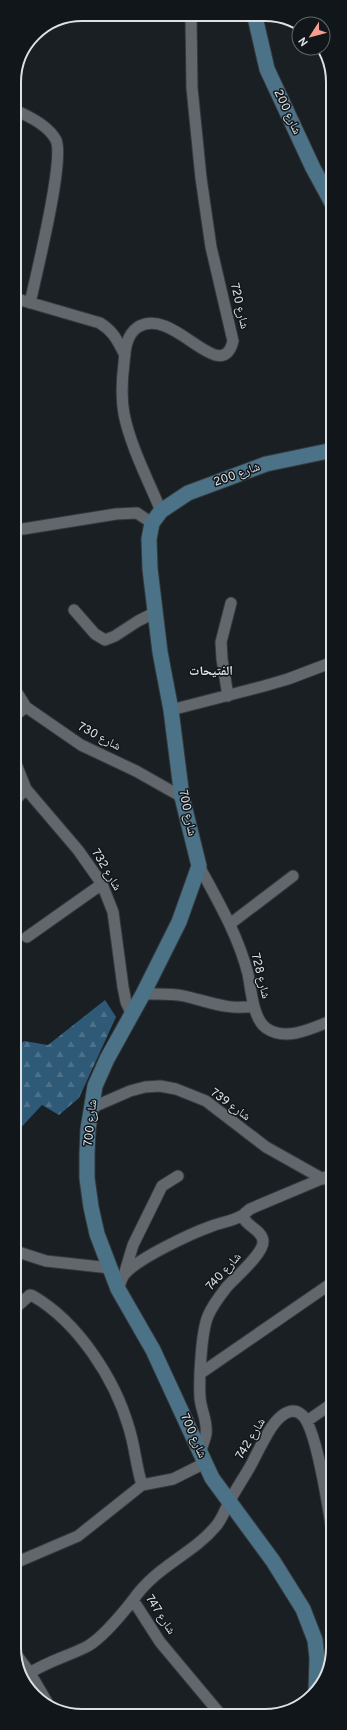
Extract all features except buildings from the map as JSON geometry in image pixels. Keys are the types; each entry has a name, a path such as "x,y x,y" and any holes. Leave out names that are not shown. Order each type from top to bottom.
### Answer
{"main road":[{"name":"شارع 200","path":"256,21 267,69 313,168 326,190"},
{"name":"شارع 200","path":"156,517 188,493 266,464 326,451"},
{"name":"شارع 700","path":"156,517 148,539 160,652 171,710 182,797 199,866 179,922 143,994 107,1059 95,1086 88,1128 87,1178 96,1234 118,1289 153,1350 212,1478 277,1567 303,1609 315,1640 317,1658 316,1681"}],"street":[{"name":"شارع 720","path":"156,517 124,414 122,381 127,342 131,334 138,327 147,323 165,325 215,356 228,353 233,341 211,247 201,178 192,88 191,21"},
{"path":"21,113 31,118 51,134 56,141 59,156 53,193 30,303"},
{"path":"21,300 100,323 110,330 125,355"},
{"path":"23,529 116,514 137,513 156,517"},
{"path":"228,696 221,642 231,602"},
{"path":"74,610 95,634 105,640 115,636 138,621 156,612"},
{"path":"171,710 288,679 326,665"},
{"name":"شارع 730","path":"21,699 26,707 82,745 136,771 182,797"},
{"path":"21,711 26,707"},
{"name":"شارع 732","path":"21,776 26,789 78,850 102,884 113,912 123,987 126,1002 132,1014"},
{"path":"21,794 26,789"},
{"name":"شارع 728","path":"199,866 238,940 246,966 254,1006 265,1028 279,1034 295,1034 326,1023"},
{"path":"230,924 293,876"},
{"path":"27,937 102,884"},
{"path":"143,994 182,996 233,1008 254,1006"},
{"name":"شارع 739","path":"91,1108 124,1093 145,1087 160,1086 176,1088 206,1101 266,1147 326,1176"},
{"path":"118,1289 133,1245 155,1203 162,1186 178,1176"},
{"path":"124,1275 151,1256 198,1231 218,1224 233,1221 250,1209 326,1178"},
{"name":"شارع 740","path":"203,1457 206,1425 200,1397 202,1344 207,1317 215,1302 227,1287 255,1257 263,1242 261,1235 245,1221 243,1215"},
{"path":"21,1253 46,1261 110,1268"},
{"path":"201,1373 326,1287"},
{"path":"21,1303 30,1296 33,1296 60,1316 81,1339 111,1382 130,1429 138,1474 142,1485"},
{"path":"326,1408 307,1421 313,1438 326,1494"},
{"name":"شارع 742","path":"229,1502 272,1427 286,1412 291,1410 299,1412 307,1421"},
{"path":"21,1560 78,1536 142,1485 173,1479 203,1457"},
{"name":"شارع 747","path":"216,1709 160,1642 133,1600 147,1582 160,1570 194,1546 217,1526 229,1502"},
{"path":"30,1673 55,1659 90,1645 133,1600"},
{"path":"23,1664 42,1693"}],"green space":[{"path":"105,1000 116,1017 79,1098 59,1115 42,1105 21,1128 21,1044 24,1041 48,1045"}],"district":[{"name":"الفتيحات","path":"211,672"}]}
